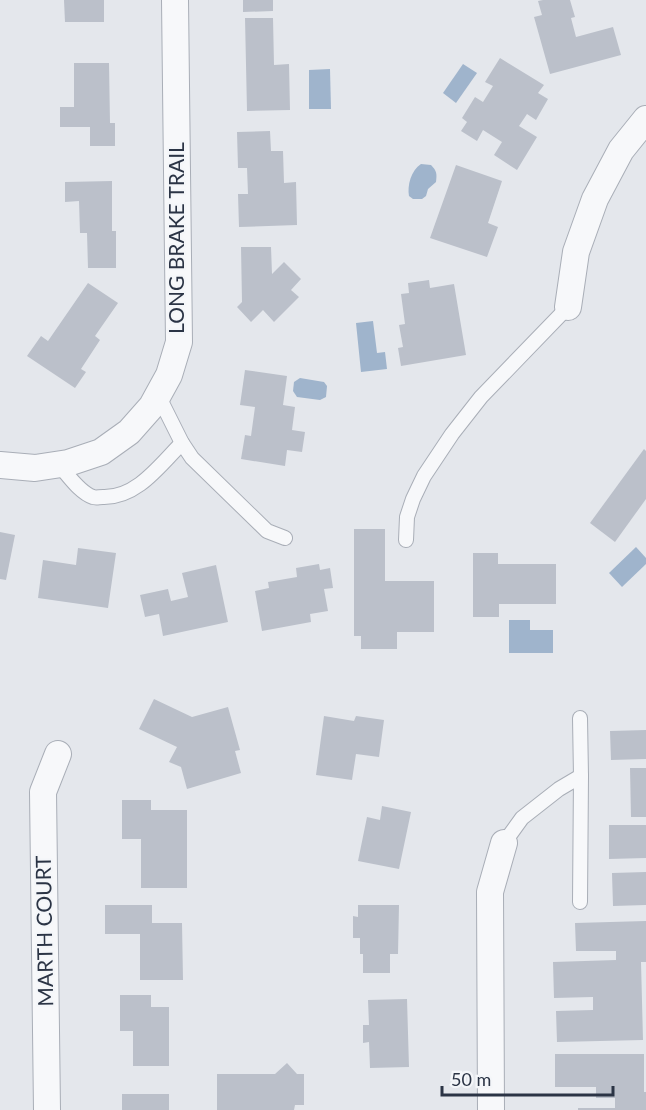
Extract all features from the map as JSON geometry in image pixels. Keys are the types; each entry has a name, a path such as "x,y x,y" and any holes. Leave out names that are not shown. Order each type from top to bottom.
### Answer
{"street":[{"name":"LONG BRAKE TRAIL","path":"0,465 35,468 59,465 100,452 129,432 152,406 168,375 179,342 175,0"},
{"path":"568,307 576,252 595,199 621,150 646,119"},
{"name":"MARTH COURT","path":"47,1110 43,792 58,754"},
{"path":"491,1110 490,892 504,843"}],"lane":[{"path":"406,540 407,517 413,500 424,476 452,434 481,397 568,307"},
{"path":"158,395 192,458 267,531 285,538"},
{"path":"59,465 76,485 93,497 113,498 134,489 182,443"},
{"path":"580,718 580,902"},
{"path":"504,843 522,818 559,789 581,776"}],"water":[{"path":"463,64 477,73 456,103 443,93"},
{"path":"330,69 331,109 309,109 309,70"},
{"path":"421,164 433,167 436,182 422,199 413,199 409,196 409,183 412,174"},
{"path":"373,321 377,353 385,352 387,369 361,372 356,323"},
{"path":"300,378 324,382 327,386 326,397 320,400 297,397 293,391 294,382"},
{"path":"636,547 646,558 646,564 622,587 609,573"},
{"path":"509,620 530,620 530,630 553,630 553,653 509,653"}],"building":[{"path":"64,0 104,0 104,22 65,22"},
{"path":"243,0 273,0 273,11 243,12"},
{"path":"570,0 575,17 571,18 576,37 613,27 621,55 550,74 534,17 542,15 538,1"},
{"path":"245,18 273,18 274,65 289,64 290,110 247,111"},
{"path":"500,58 544,85 538,93 548,99 536,120 527,114 519,126 537,137 517,170 494,155 502,142 483,130 477,141 461,131 467,122 462,118 475,97 483,102 493,86 485,82"},
{"path":"74,63 109,63 110,123 115,123 115,146 90,146 90,127 60,127 60,107 74,107"},
{"path":"270,131 271,151 283,151 284,183 296,182 297,225 239,227 238,194 248,194 247,168 238,168 237,132"},
{"path":"456,165 502,181 488,223 498,227 487,257 430,238"},
{"path":"112,181 112,231 116,231 116,268 88,268 87,233 80,233 79,201 65,202 65,182"},
{"path":"241,247 271,247 272,274 284,262 301,279 291,290 299,297 274,322 263,310 251,322 237,307 242,302"},
{"path":"429,280 430,288 454,284 466,355 401,366 398,348 403,347 399,325 405,324 401,294 409,293 408,283"},
{"path":"88,283 118,303 95,336 100,340 81,369 86,372 75,388 27,356 41,336 48,341"},
{"path":"245,370 287,376 283,405 295,407 292,430 305,432 302,452 287,450 285,466 241,459 245,435 251,436 255,407 240,405"},
{"path":"644,449 646,451 646,499 615,542 590,523"},
{"path":"354,529 385,529 385,581 434,581 434,632 397,632 397,649 361,649 361,636 354,636"},
{"path":"0,532 15,535 6,580 0,579"},
{"path":"78,548 116,553 108,608 38,598 43,560 76,565"},
{"path":"473,553 498,553 498,564 556,564 556,604 499,604 499,617 473,617"},
{"path":"319,564 320,570 330,568 333,588 324,589 328,611 310,614 311,622 262,631 255,591 269,588 268,582 297,577 296,568"},
{"path":"216,565 228,622 163,636 159,614 145,617 140,595 168,589 171,601 188,597 182,573"},
{"path":"154,699 192,717 228,707 240,750 235,751 241,773 187,789 181,767 169,762 177,747 139,729"},
{"path":"324,716 354,721 356,716 384,720 379,757 356,754 352,780 316,775"},
{"path":"646,730 646,759 611,760 610,731"},
{"path":"630,768 646,768 646,817 631,817"},
{"path":"122,800 151,800 151,810 187,810 187,888 141,888 141,839 122,839"},
{"path":"382,806 411,812 399,869 358,861 367,817 380,820"},
{"path":"609,825 646,825 646,858 609,859"},
{"path":"646,872 646,905 613,906 612,873"},
{"path":"105,905 152,905 152,923 182,923 183,980 140,980 140,934 105,934"},
{"path":"358,905 399,905 398,954 390,954 390,973 363,973 360,938 353,938 353,916 358,917"},
{"path":"646,921 646,962 641,962 643,1040 557,1042 556,1011 593,1010 593,997 554,998 553,962 616,960 616,951 576,951 575,923"},
{"path":"120,995 151,995 151,1007 169,1007 169,1066 133,1066 133,1031 120,1031"},
{"path":"407,999 409,1067 370,1068 369,1042 363,1043 363,1025 369,1025 368,1000"},
{"path":"555,1054 644,1054 646,1110 578,1110 578,1108 615,1108 615,1098 596,1098 596,1087 555,1087"},
{"path":"287,1063 297,1074 304,1074 304,1105 295,1105 294,1110 217,1110 217,1074 275,1074"},
{"path":"122,1094 169,1094 169,1110 122,1110"}]}
